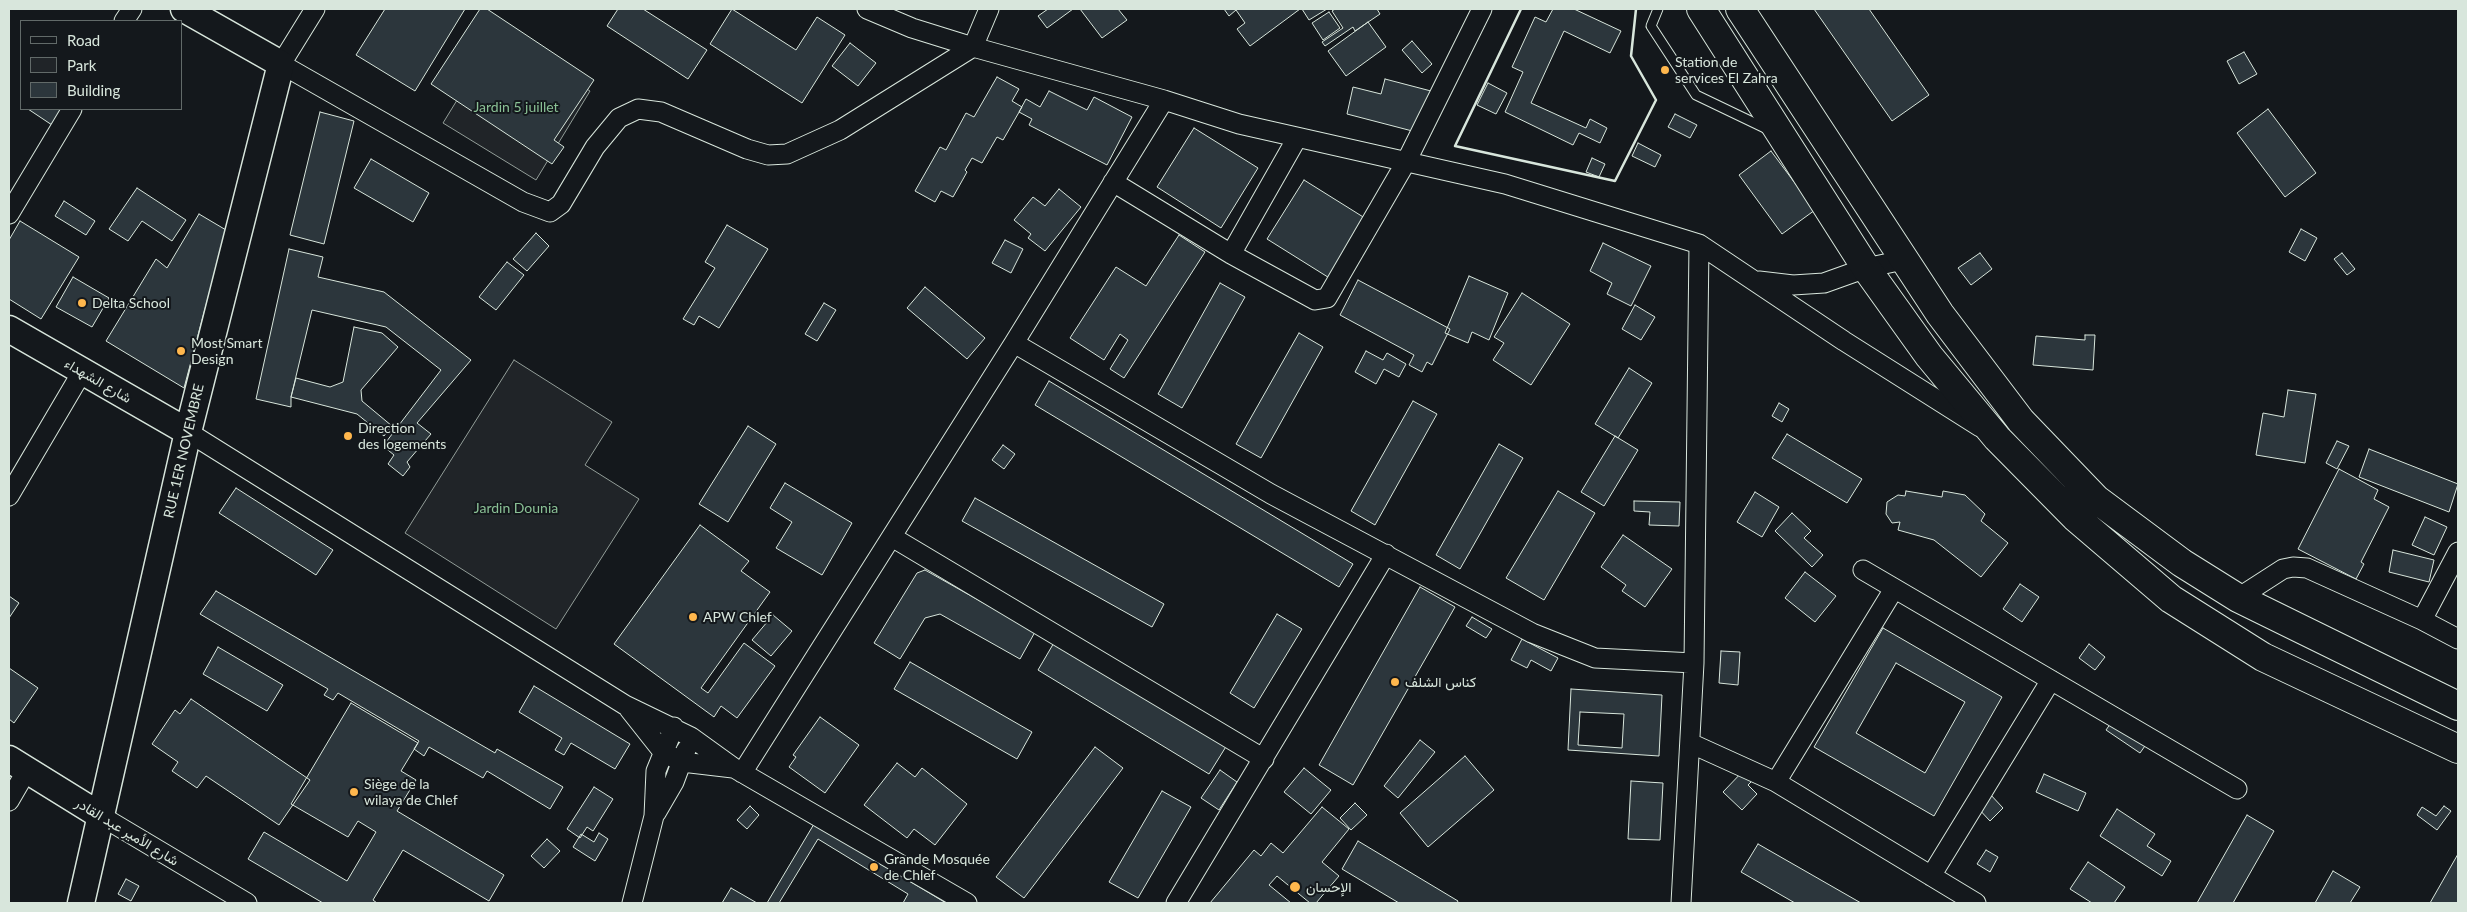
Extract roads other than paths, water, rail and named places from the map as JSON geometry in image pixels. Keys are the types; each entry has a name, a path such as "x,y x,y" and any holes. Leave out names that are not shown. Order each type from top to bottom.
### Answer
{"highway":[{"path":"1701,9 1866,268 1929,356 1996,438 2075,517 2171,599 2263,657 2458,749"},
{"path":"1740,9 1940,314 2021,421 2096,499 2182,563 2238,598 2458,706"}],"street":[{"path":"125,20 132,9"},
{"path":"184,9 523,202 550,212 561,204 595,147 619,118 638,109 661,112 747,149 768,155 788,154 840,130 973,47 989,9"},
{"name":"RUE 1ER NOVEMBRE","path":"81,903 188,432 281,64 315,9"},
{"path":"867,9 912,28 973,47 1164,100 1239,124 1505,184 1699,244 1844,341 1996,438"},
{"path":"1113,182 1231,254 1315,300 1322,301 1327,298 1406,162 1482,9"},
{"path":"738,771 892,537 1164,100"},
{"path":"9,214 71,110"},
{"path":"1231,254 1297,138"},
{"path":"1681,903 1694,663 1699,244"},
{"path":"1755,280 1811,285 1824,283 1866,268 1903,260"},
{"name":"شارع الشهداء","path":"9,329 188,432"},
{"path":"1014,343 1271,494 1386,554 1479,606 1574,651 1596,658 1694,663"},
{"path":"9,496 82,372"},
{"path":"188,432 625,705 674,727 738,771 967,903"},
{"path":"892,537 1264,759"},
{"path":"2422,620 2458,552"},
{"path":"1174,901 1264,759 1386,554"},
{"path":"2238,598 2283,570 2293,567 2307,568 2422,620 2458,640"},
{"path":"1863,570 2237,789"},
{"path":"1776,782 1894,589"},
{"path":"1930,876 2051,680"},
{"path":"625,705 663,752 682,762 738,771"},
{"path":"632,903 654,816 656,771 674,727"},
{"path":"654,816 674,782 691,737"},
{"path":"1690,742 1776,782 1976,903"},
{"path":"9,801 18,765"},
{"name":"شارع الأمير عبد القادر","path":"18,765 247,903"}],"lane":[{"path":"1658,9 1651,26 1696,95 1782,137"}],"place":[{"name":"Station de services El Zahra","path":"1665,70"},
{"name":"Delta School","path":"82,303"},
{"name":"Most Smart Design","path":"181,351"},
{"name":"Direction des logements","path":"348,436"},
{"name":"APW Chlef","path":"693,617"},
{"name":"كناس الشلف","path":"1395,682"},
{"name":"Siège de la wilaya de Chlef","path":"354,792"},
{"name":"Grande Mosquée de Chlef","path":"874,867"},
{"name":"الإحسان","path":"1295,887"}],"park label":[{"name":"Jardin 5 juillet","path":"516,107"},
{"name":"Jardin Dounia","path":"516,508"}]}
